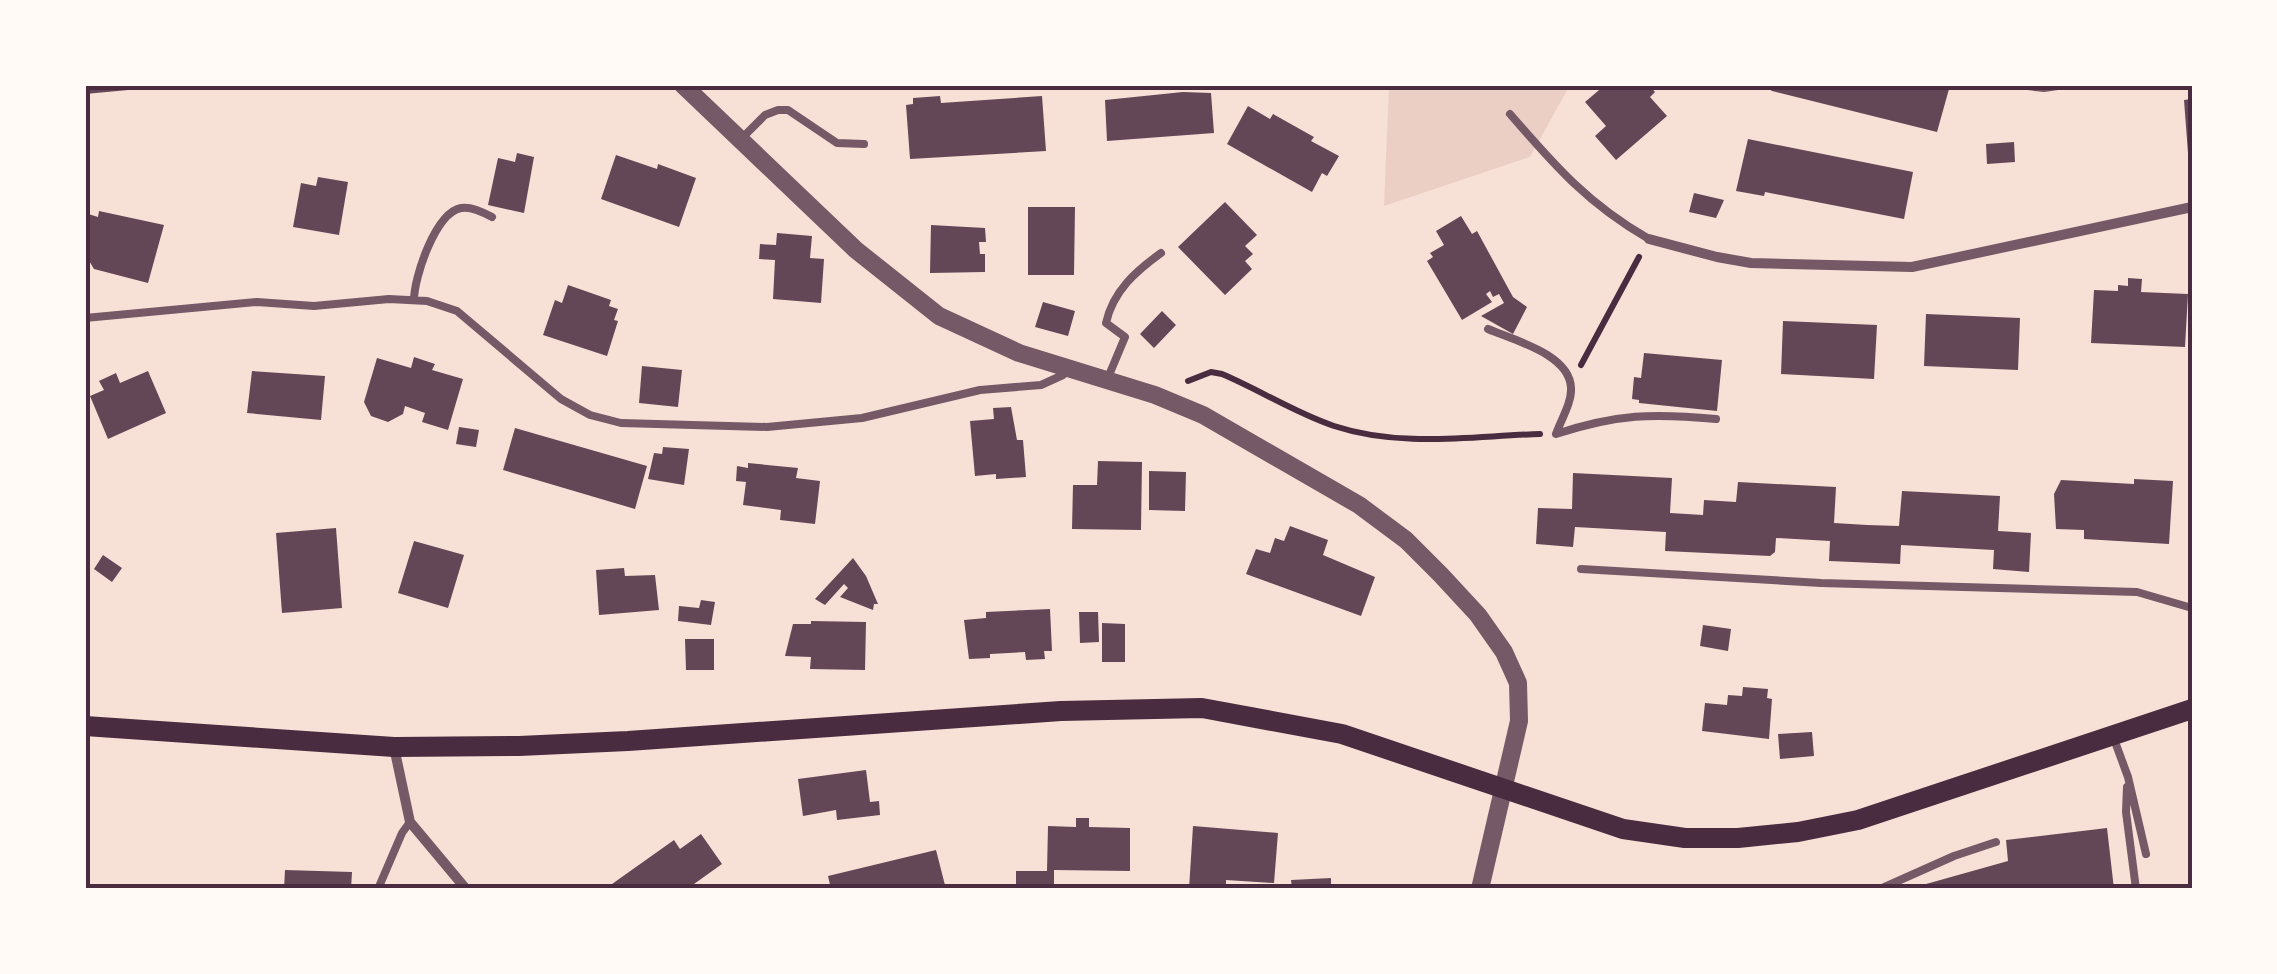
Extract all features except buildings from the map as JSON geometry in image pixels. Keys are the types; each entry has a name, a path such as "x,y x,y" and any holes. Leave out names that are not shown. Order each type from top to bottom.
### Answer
{"main road":[{"path":"85,726 394,748 628,742 1061,712 1202,708 1342,734 1622,829 1685,838 1738,838 1858,820 2192,709"}],"street":[{"path":"683,85 856,250 939,316 1003,346 1155,395 1203,415 1359,505 1406,540 1478,615 1504,652 1518,682 1519,721 1480,889"},
{"path":"1649,238 1751,262 1912,266 2192,207"},
{"path":"394,748 410,822 460,886"}],"lane":[{"path":"2018,85 2064,85"},
{"path":"742,138 765,115 788,110 837,142 864,144"},
{"path":"1510,114 1562,174 1609,216 1649,238"},
{"path":"414,300 417,274 444,220 461,208 472,208 492,217"},
{"path":"1107,380 1125,336 1106,323 1109,312 1138,269 1161,253"},
{"path":"85,318 257,302 314,306 389,299 427,301 456,312 561,399 590,414 621,423 767,427 862,418 980,390 1041,385 1063,375 1067,369"},
{"path":"1488,329 1550,357 1561,366 1571,384 1571,394 1556,434"},
{"path":"1556,434 1654,413 1716,419"},
{"path":"1581,569 1821,583 2136,592 2192,608"},
{"path":"2112,735 2128,778 2146,854"},
{"path":"2128,778 2126,812 2136,889"},
{"path":"378,889 410,822"},
{"path":"1880,889 1996,842"}],"path":[{"path":"1571,384 1649,238"},
{"path":"1155,395 1211,372 1250,386 1309,417 1371,436 1458,440 1556,434"}],"shaded area":[{"path":"1389,85 1570,85 1530,157 1384,206"}]}
